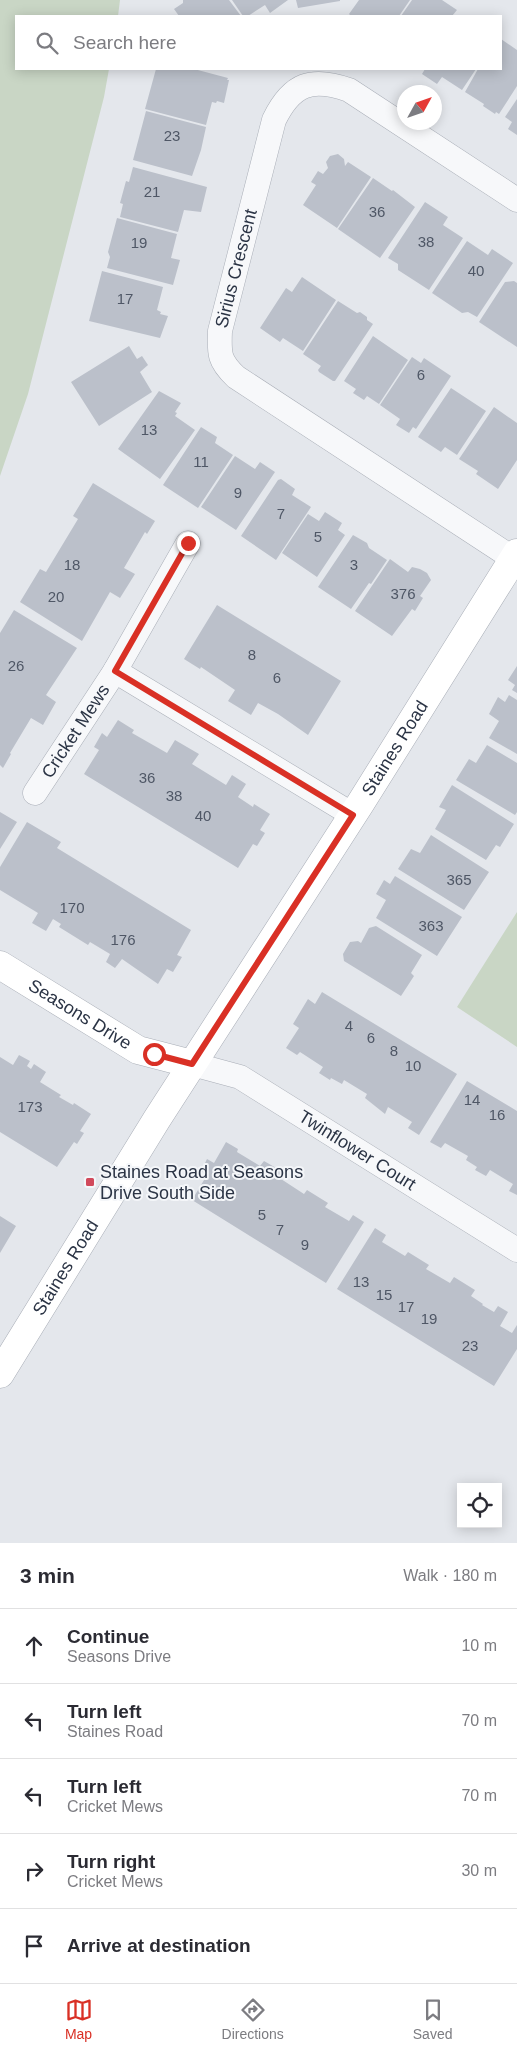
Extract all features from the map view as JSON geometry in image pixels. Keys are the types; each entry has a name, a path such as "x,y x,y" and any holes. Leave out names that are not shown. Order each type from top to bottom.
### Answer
{"street":[{"name":"Sirius Crescent","path":"515,556 236,377 224,366 219,352 220,331 274,120 281,106 300,88 311,83 328,83 349,90 517,200"},
{"name":"Cricket Mews","path":"35,793 115,671 188,543"},
{"name":"Staines Road","path":"5,1357 353,815 515,556"},
{"name":"Cricket Mews","path":"115,671 353,815"},
{"name":"Seasons Drive","path":"0,965 138,1050 192,1064"},
{"name":"Twinflower Court","path":"192,1064 240,1077 517,1250"}],"green space":[{"path":"0,0 120,0 118,15 15,15 15,70 109,70 104,97 28,394 0,476"},
{"path":"517,912 517,1047 457,1007"}],"building":[{"path":"183,0 229,0 240,15 178,15 174,9 183,3"},
{"path":"232,0 288,0 270,13 265,5 250,15 242,15"},
{"path":"296,0 340,0 340,1 298,8"},
{"path":"359,0 410,0 400,15 349,14"},
{"path":"412,0 442,0 457,10 453,15 402,15"},
{"path":"502,40 517,50 517,86 499,114 496,112 495,114 483,106 484,104 465,92 477,70 502,70"},
{"path":"156,70 198,70 228,78 227,80 229,80 224,103 212,102 206,125 145,109"},
{"path":"424,70 475,70 462,90 442,77 437,84 422,74"},
{"path":"517,99 517,135 508,129 512,122 505,117"},
{"path":"146,111 206,127 201,150 192,176 133,160"},
{"path":"338,154 344,159 345,166 348,162 371,177 337,228 303,205 316,185 311,182 318,171 323,174 328,168 326,162 330,156"},
{"path":"133,167 207,187 201,212 184,210 178,232 120,217 123,204 120,203 126,181 129,182"},
{"path":"373,178 415,207 380,258 338,229"},
{"path":"425,202 448,217 443,225 463,238 429,290 398,270 398,264 388,258"},
{"path":"117,218 177,234 171,258 180,260 173,285 107,268 110,257 108,252"},
{"path":"467,241 488,255 492,249 513,263 477,317 468,312 462,313 432,293"},
{"path":"102,271 163,287 157,310 161,312 160,314 168,316 160,338 89,321"},
{"path":"302,277 336,300 303,351 283,338 280,342 260,328 286,288 292,292"},
{"path":"514,281 517,283 517,347 479,322 505,282"},
{"path":"338,301 357,313 360,312 373,324 335,381 333,381 319,372 318,370 321,366 303,354"},
{"path":"373,336 408,360 379,404 367,396 364,400 353,393 356,389 344,381"},
{"path":"129,346 137,359 142,356 148,365 140,372 152,392 99,426 71,382"},
{"path":"412,357 421,363 424,358 451,376 416,429 413,427 409,433 396,425 400,419 380,405"},
{"path":"451,388 486,411 457,455 445,447 441,452 418,437"},
{"path":"159,391 181,403 175,412 177,413 175,416 195,430 160,479 118,449"},
{"path":"494,407 517,423 517,460 498,489 476,474 478,471 459,459"},
{"path":"201,427 217,437 215,443 233,455 198,508 163,485"},
{"path":"235,456 255,469 260,462 275,472 236,530 201,507"},
{"path":"281,479 295,489 292,495 311,507 276,560 241,536 278,480"},
{"path":"93,483 155,521 147,534 145,532 124,568 135,574 120,598 110,592 82,641 20,602 40,569 46,572 78,519 73,516"},
{"path":"325,512 342,523 338,530 345,535 317,577 282,553 308,514 319,521"},
{"path":"353,535 367,543 369,548 387,560 351,609 318,587"},
{"path":"390,559 408,572 412,567 420,569 427,573 431,580 420,596 423,598 415,611 412,609 392,636 355,611"},
{"path":"217,605 341,681 308,735 278,714 258,703 251,715 228,701 235,690 201,667 200,669 184,659"},
{"path":"14,610 77,648 46,695 56,702 43,725 31,718 3,768 0,765 0,633"},
{"path":"517,666 517,693 512,690 515,685 508,680"},
{"path":"509,695 517,700 517,754 489,738 499,721 489,714 498,697 505,702"},
{"path":"118,720 134,730 132,733 167,753 175,740 199,754 192,764 226,785 232,775 246,784 238,797 253,807 254,804 270,814 260,830 265,833 257,846 253,844 238,868 84,774 99,750 94,747 102,733 107,737"},
{"path":"487,745 517,763 517,812 515,815 456,780 469,759 476,763"},
{"path":"452,785 514,824 500,847 496,845 486,860 435,829 446,810 439,807"},
{"path":"0,812 17,822 0,849"},
{"path":"27,822 61,842 57,848 191,930 177,955 182,957 173,972 167,969 158,984 122,959 115,968 106,962 110,954 90,942 88,945 59,927 61,924 53,919 46,931 32,923 38,913 0,890 0,867"},
{"path":"431,835 489,872 464,910 398,869 411,849 420,853"},
{"path":"395,876 462,917 437,956 376,918 386,900 376,894 384,880 390,884"},
{"path":"376,926 422,955 411,973 414,976 401,996 344,961 343,954 350,942 358,941 361,943 369,928"},
{"path":"322,992 457,1074 419,1135 408,1128 412,1122 388,1107 385,1114 365,1098 367,1094 344,1080 342,1084 331,1078 330,1080 319,1073 323,1067 300,1052 297,1055 286,1048 299,1028 293,1024 308,999 315,1004"},
{"path":"19,1055 30,1061 27,1066 31,1069 34,1064 46,1072 40,1082 61,1095 59,1097 73,1105 74,1103 91,1114 80,1131 84,1133 77,1144 74,1142 57,1167 0,1132 0,1057 13,1065"},
{"path":"467,1081 517,1111 517,1195 509,1191 513,1184 490,1170 486,1176 475,1170 477,1167 466,1160 468,1156 445,1143 441,1148 430,1142"},
{"path":"226,1142 238,1149 237,1152 260,1166 264,1161 285,1173 281,1179 304,1194 307,1190 328,1203 325,1207 349,1221 353,1215 364,1222 326,1283 192,1200 207,1175 201,1171 207,1159 214,1163"},
{"path":"0,1216 16,1226 0,1253"},
{"path":"375,1228 386,1235 382,1242 405,1256 408,1252 429,1265 426,1269 450,1283 454,1277 475,1290 471,1296 494,1312 498,1306 508,1312 500,1326 512,1333 517,1325 517,1349 494,1386 337,1289"}],"place":[{"name":"Staines Road at Seasons Drive South Side","path":"90,1182"}],"route":[{"path":"154,1054 192,1064 353,815 115,671 188,543"}]}
